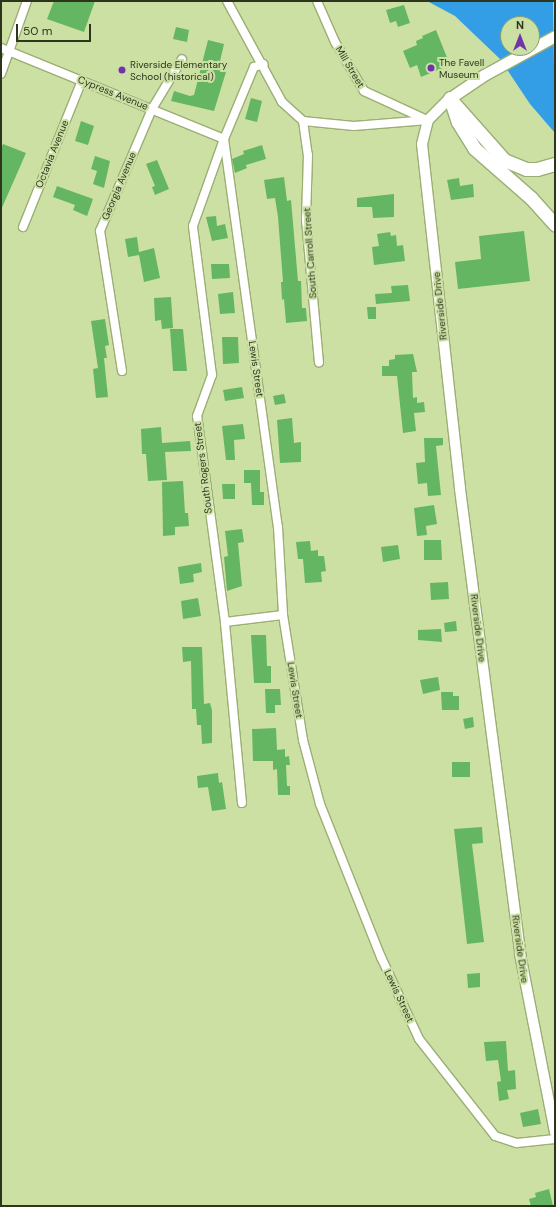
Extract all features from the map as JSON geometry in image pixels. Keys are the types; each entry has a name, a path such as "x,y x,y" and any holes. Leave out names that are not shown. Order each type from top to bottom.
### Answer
{"highway":[{"path":"450,98 466,114 495,152 504,160 526,169 554,165"},
{"path":"450,98 458,122 474,148 531,198 555,225"}],"main road":[{"path":"450,98 484,75 555,36"}],"street":[{"path":"1,74 28,1"},
{"path":"227,1 264,64 282,102 303,121 354,126 428,120 450,98"},
{"name":"Mill Street","path":"317,1 335,42 364,91 428,120"},
{"name":"Cypress Avenue","path":"1,48 224,139"},
{"name":"Georgia Avenue","path":"122,371 100,231 152,109 182,58"},
{"name":"South Rogers Street","path":"242,803 224,622 196,416 212,375 193,226 224,139 254,67 264,64"},
{"name":"Octavia Avenue","path":"23,228 82,80"},
{"name":"Riverside Drive","path":"428,120 422,144 460,489 520,954 555,1133"},
{"name":"South Carroll Street","path":"303,121 308,155 306,220 318,362"},
{"name":"Lewis Street","path":"224,139 278,527 283,615 303,740 320,804 381,957 419,1039 495,1136 517,1143 555,1139"},
{"path":"224,622 283,615"}],"water":[{"path":"427,1 553,1 555,133 530,104 500,59 455,16"}],"building":[{"path":"54,1 95,1 84,32 47,19"},
{"path":"404,5 410,23 398,27 396,21 390,23 386,10"},
{"path":"176,27 189,30 187,42 173,39"},
{"path":"436,30 450,65 421,77 417,65 410,68 403,51 417,45 416,41 423,38 422,36"},
{"path":"208,40 224,44 218,70 226,72 214,111 171,101 174,91 190,96 194,95"},
{"path":"251,98 262,101 257,122 245,119"},
{"path":"81,121 94,126 88,145 75,141"},
{"path":"3,144 26,153 1,210 1,148"},
{"path":"262,145 266,159 246,165 247,168 235,173 232,159 244,154 243,151"},
{"path":"95,156 110,161 104,188 93,184 97,171 91,169"},
{"path":"157,160 169,189 155,195 152,187 155,186 146,164"},
{"path":"284,177 287,201 291,200 298,281 301,281 302,308 306,308 307,321 286,323 284,299 282,300 281,282 283,282 278,217 275,198 267,199 264,180"},
{"path":"459,178 460,186 473,184 474,197 451,200 447,180"},
{"path":"57,186 93,199 87,216 73,210 75,205 53,197"},
{"path":"394,194 394,217 373,218 372,207 357,207 357,198"},
{"path":"216,216 217,226 225,224 228,238 212,241 206,217"},
{"path":"524,231 530,281 458,289 455,262 481,259 479,236"},
{"path":"390,232 391,236 396,235 397,246 403,245 405,261 374,265 372,247 379,246 377,234"},
{"path":"137,237 139,252 154,248 160,278 144,282 139,255 128,257 125,239"},
{"path":"211,264 229,264 230,278 212,279"},
{"path":"408,285 410,301 376,304 375,294 392,293 391,286"},
{"path":"233,292 235,313 220,314 218,294"},
{"path":"171,297 173,328 162,329 161,320 155,321 154,298"},
{"path":"367,307 376,307 376,319 368,319"},
{"path":"105,319 109,345 105,346 107,358 104,358 108,397 96,398 93,369 98,368 91,321"},
{"path":"170,329 183,329 187,371 173,371"},
{"path":"222,337 238,337 239,363 223,364"},
{"path":"413,354 417,372 412,372 413,398 417,397 417,403 424,402 425,412 414,413 416,431 403,433 397,376 382,376 382,366 389,366 389,360 395,359 395,355"},
{"path":"242,387 244,398 225,401 223,390"},
{"path":"284,394 286,403 275,405 273,396"},
{"path":"292,418 294,443 301,442 301,462 280,463 277,420"},
{"path":"243,424 245,439 234,440 235,460 226,460 222,426"},
{"path":"161,427 162,443 190,441 191,451 165,452 167,480 148,481 146,454 142,454 141,429"},
{"path":"424,438 443,438 443,445 436,446 441,495 428,496 427,483 418,484 416,463 425,462"},
{"path":"244,470 260,470 260,492 264,492 264,505 252,505 251,483 244,483"},
{"path":"183,481 185,513 188,513 189,526 175,527 175,535 163,536 162,482"},
{"path":"222,484 235,484 235,499 223,499"},
{"path":"434,505 437,524 426,526 427,535 417,536 414,508"},
{"path":"242,529 244,542 238,543 242,586 227,591 224,557 228,556 225,531"},
{"path":"424,540 441,540 442,560 424,560"},
{"path":"310,541 311,551 318,550 318,556 324,556 326,571 321,572 322,582 305,583 303,559 298,559 296,542"},
{"path":"398,545 400,559 383,562 381,547"},
{"path":"201,563 202,572 193,574 194,582 180,584 178,567"},
{"path":"448,582 449,599 431,600 430,583"},
{"path":"198,598 201,616 183,619 181,601"},
{"path":"456,621 457,631 445,632 444,623"},
{"path":"441,629 442,642 418,640 418,630"},
{"path":"251,635 266,635 267,666 271,666 271,683 254,683"},
{"path":"182,647 202,647 204,704 210,703 212,710 212,743 202,744 201,725 197,725 196,709 192,709 191,661 183,662"},
{"path":"438,677 440,690 423,694 420,680"},
{"path":"265,689 280,689 281,705 275,705 275,713 266,713"},
{"path":"441,692 453,692 453,696 459,696 459,710 442,710"},
{"path":"473,717 474,727 465,729 463,719"},
{"path":"276,728 277,750 285,749 285,757 289,756 290,765 286,765 287,786 290,786 290,795 278,795 277,769 273,770 273,761 253,761 252,729"},
{"path":"452,762 470,762 470,777 452,777"},
{"path":"218,773 219,783 222,782 226,809 212,811 208,787 198,788 197,776"},
{"path":"482,827 483,843 472,844 484,942 467,944 454,829"},
{"path":"480,973 480,987 468,988 467,974"},
{"path":"506,1041 508,1071 515,1070 516,1089 507,1090 509,1099 499,1101 497,1082 501,1081 498,1060 486,1061 484,1042"},
{"path":"538,1109 541,1124 523,1127 520,1113"},
{"path":"549,1189 553,1206 531,1206 529,1199 536,1197 535,1193"}],"place":[{"name":"The Favell Museum","path":"431,68"},
{"name":"Riverside Elementary School (historical)","path":"122,70"}]}
